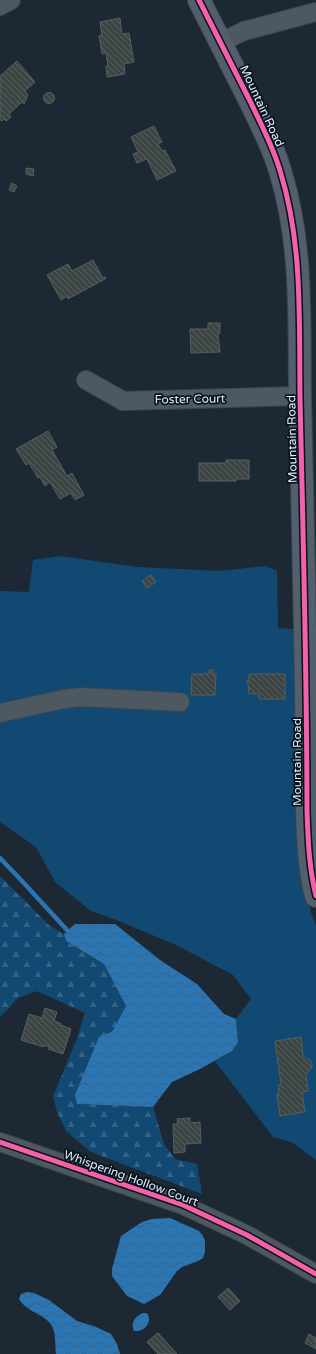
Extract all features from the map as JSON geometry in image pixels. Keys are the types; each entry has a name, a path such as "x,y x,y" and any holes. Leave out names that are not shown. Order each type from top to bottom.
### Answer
{"main road":[{"name":"Mountain Road","path":"199,0 268,140 281,172 289,204 296,253 300,332 300,396 305,590 307,811 308,842 316,896"}],"street":[{"path":"0,6 12,0"},
{"path":"221,42 244,31 316,12"},
{"name":"Foster Court","path":"86,380 123,401 300,396"},
{"path":"0,713 64,699 81,698 180,702"},
{"name":"Whispering Hollow Court","path":"0,1142 183,1204 247,1235 316,1274"}],"green space":[{"path":"60,556 137,567 220,571 266,566 277,571 278,628 296,629 303,875 311,913 316,925 316,1160 293,1143 273,1137 215,1061 232,1051 238,1042 236,1019 251,999 233,975 176,945 91,911 55,882 36,847 0,822 0,591 29,592 33,560","holes":["209,670 213,670 213,674 216,674 215,695 192,695 192,674 209,674","249,674 285,674 285,698 249,694 247,681 249,680","301,1037 303,1056 311,1062 312,1067 306,1075 308,1091 302,1092 305,1112 280,1116 277,1095 279,1093 278,1085 281,1085 275,1041"]},
{"path":"0,876 50,926 64,934 66,941 104,964 126,1006 77,1104 153,1107 164,1144 175,1159 197,1164 202,1194 91,1152 66,1131 57,1112 53,1096 76,1041 85,1013 37,991 18,998 0,1017"}],"water":[{"path":"75,924 115,924 160,960 197,984 224,1014 236,1019 238,1042 232,1051 202,1068 172,1082 153,1107 77,1104 75,1095 99,1037 112,1032 126,1006 104,964 66,941 64,934"},
{"path":"170,1218 199,1231 205,1241 205,1252 203,1258 182,1267 177,1271 160,1295 144,1304 127,1296 112,1276 112,1269 121,1236 142,1222 152,1219"},
{"path":"27,1292 34,1293 49,1300 77,1321 94,1326 111,1334 117,1344 120,1354 56,1354 55,1334 50,1323 23,1304 19,1299 21,1294"},
{"path":"143,1313 147,1313 149,1317 148,1323 141,1330 134,1331 134,1320"}],"building":[{"path":"120,18 122,34 129,33 134,62 124,64 125,74 107,77 106,66 108,66 106,53 102,54 99,36 102,35 100,22"},
{"path":"17,61 35,82 25,91 28,95 24,104 22,102 9,114 11,117 6,121 4,119 2,121 0,120 0,76"},
{"path":"47,93 51,93 53,94 53,102 47,103 44,100 44,96"},
{"path":"154,126 162,142 158,144 162,151 165,150 176,171 157,180 147,159 137,163 133,154 138,152 131,137"},
{"path":"26,168 34,169 33,176 26,174"},
{"path":"12,183 17,186 14,192 9,190"},
{"path":"93,260 103,278 106,277 105,279 68,299 67,296 61,300 47,275 68,264 72,271"},
{"path":"208,323 220,323 220,333 218,335 220,352 191,353 190,329 208,329"},
{"path":"48,431 57,447 52,450 67,476 72,473 84,495 75,500 71,493 60,499 50,482 45,486 29,463 26,465 16,449"},
{"path":"226,460 249,460 249,479 236,479 236,481 199,481 199,463 226,463"},
{"path":"151,575 156,582 147,588 142,581"},
{"path":"209,670 213,670 213,674 216,674 215,695 191,695 192,674 209,674"},
{"path":"249,674 285,674 285,699 259,699 259,694 249,694 247,681 249,680"},
{"path":"45,1008 57,1012 54,1021 71,1029 63,1054 48,1049 49,1047 44,1045 44,1047 21,1040 29,1014 42,1018"},
{"path":"301,1037 303,1056 312,1062 312,1067 306,1075 308,1091 302,1092 305,1112 280,1116 277,1095 279,1093 278,1085 281,1085 275,1041"},
{"path":"190,1118 190,1123 200,1122 201,1143 185,1144 185,1152 174,1153 173,1124 178,1124 177,1119"},
{"path":"228,1288 240,1301 230,1310 218,1297"},
{"path":"158,1333 177,1354 158,1354 147,1342"},
{"path":"309,1334 316,1338 316,1349 305,1343"}],"waterway":[{"path":"0,858 67,930"}],"cycle path":[{"path":"199,0 263,127 271,146 281,174 293,229 299,313 308,843 316,896"},
{"path":"0,1142 183,1205 247,1235 316,1274"}]}
